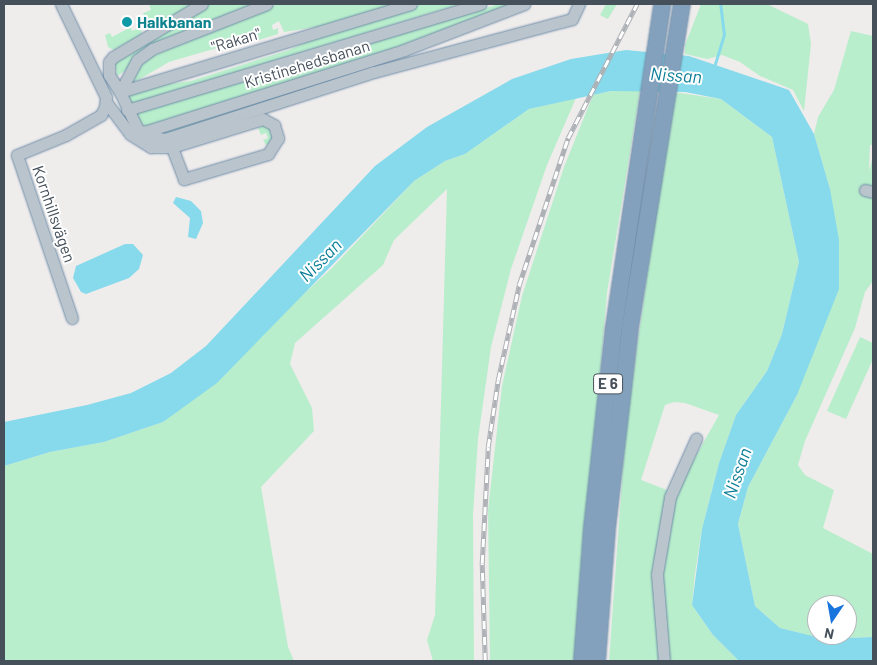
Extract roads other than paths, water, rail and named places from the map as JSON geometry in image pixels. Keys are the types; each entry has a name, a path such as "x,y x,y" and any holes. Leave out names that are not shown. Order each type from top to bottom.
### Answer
{"highway":[{"name":"E 6","path":"582,661 602,429 662,4"},
{"name":"E 6","path":"597,661 621,402 663,111 682,4"}],"street":[{"path":"61,4 106,102 140,133 165,139 374,72 572,19 579,4"},
{"path":"172,147 184,179 268,154 278,138 274,125 263,119 172,147 151,147 140,133 127,110 120,92 109,75 109,62 113,57 202,4"},
{"path":"120,92 131,70 144,54 267,4"},
{"name":"Kristinehedsbanan","path":"324,30 411,4"},
{"path":"127,110 480,4"},
{"name":"Kristinehedsbanan","path":"140,133 404,50 524,4"},
{"name":"\"Rakan\"","path":"120,92 324,30"},
{"name":"Kornhillsvägen","path":"72,318 21,172 18,155 66,135 101,115 106,102"},
{"path":"664,661 657,574 670,497 696,439"}],"water":[{"name":"Nissan","path":"626,50 689,56 789,90 814,134 830,189 839,240 839,289 797,395 748,487 738,524 755,606 780,628 807,635 807,645 857,645 857,638 873,637 873,661 739,661 713,635 692,605 702,529 719,463 736,415 767,371 782,334 799,262 772,137 721,99 685,92 611,91 529,109 465,154 445,161 414,181 217,383 163,422 104,442 50,452 4,466 4,422 87,405 131,393 171,373 206,346 375,166 427,127 512,79 571,59"},
{"path":"176,197 191,201 201,211 203,223 196,239 188,237 190,218 173,203"},
{"path":"125,244 133,244 143,255 139,269 129,278 86,294 81,292 73,278 76,266"}],"waterway":[{"path":"715,64 724,35 720,4"}],"railway":[{"path":"485,661 482,563 488,447 498,380 519,285 568,138 637,4"}],"place":[{"name":"Halkbanan","path":"127,22"}]}
